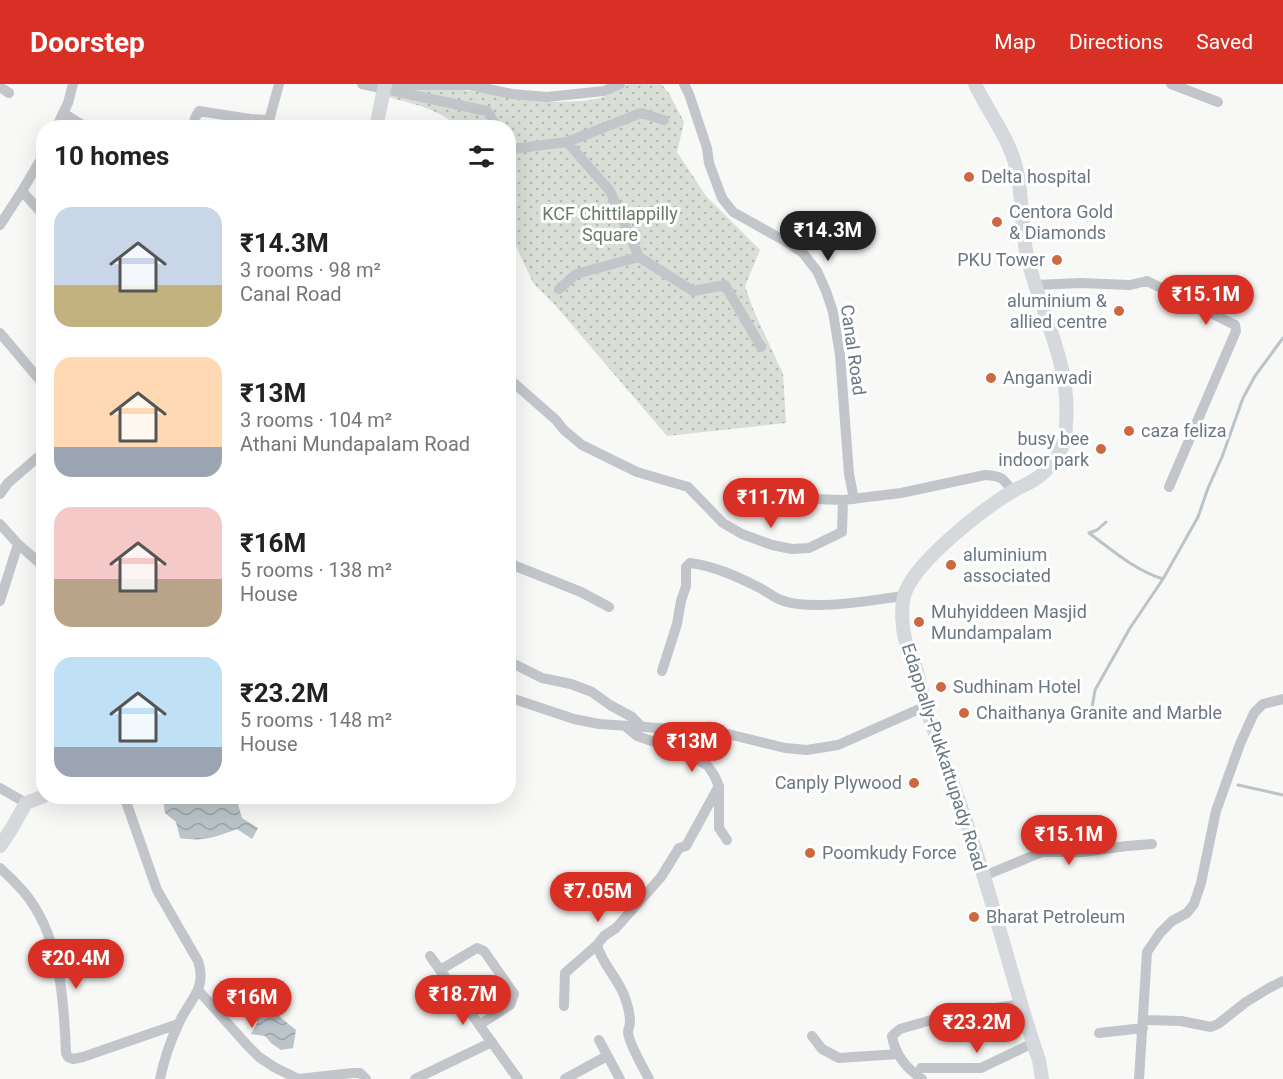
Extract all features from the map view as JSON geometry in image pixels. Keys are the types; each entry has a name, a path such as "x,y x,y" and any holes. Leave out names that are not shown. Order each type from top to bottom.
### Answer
{"main road":[{"name":"Edappally-Pukkattupady Road","path":"975,84 1014,159 1018,175 1028,262 1064,378 1066,429 1062,447 1053,463 1040,476 1012,491 976,516 919,569 904,596 902,613 905,640 984,876 1039,1060 1042,1079"},
{"path":"378,120 384,86"},
{"path":"1,843 26,803 36,799"}],"street":[{"path":"60,120 73,84"},
{"path":"269,120 279,84"},
{"path":"362,84 470,85 513,94 547,97 604,91 620,84"},
{"name":"Canal Road","path":"684,84 722,198 733,212 802,252 817,271 826,291 840,355 849,474 854,499"},
{"path":"1171,84 1218,102"},
{"path":"384,86 487,111 493,120"},
{"path":"195,120 199,111 253,120"},
{"path":"516,148 567,142 641,112 664,120"},
{"path":"63,113 74,120"},
{"path":"567,142 610,191 639,256 693,291 725,285 761,347"},
{"path":"0,225 36,167"},
{"path":"22,191 36,207"},
{"path":"559,289 576,274 639,256"},
{"path":"1035,285 1082,283 1130,285 1147,281 1235,325 1236,331 1169,487"},
{"path":"0,333 36,376"},
{"path":"516,390 556,420 582,445 637,472 688,486 723,523 742,534 772,545 792,549 809,548 842,532 843,500"},
{"path":"0,494 8,483 36,459"},
{"path":"787,498 854,499 901,493 985,475 1003,478 1012,491"},
{"path":"0,524 36,560"},
{"path":"0,601 18,544"},
{"path":"662,671 686,586 686,567 690,563 724,571 781,601 797,605 858,602 904,596"},
{"path":"516,566 581,592 609,607"},
{"path":"516,665 542,678 571,684 592,692 632,717 641,726"},
{"path":"1139,1079 1148,952 1160,933 1172,921 1187,913 1194,904 1201,883 1216,811 1240,744 1254,713 1263,704 1283,699"},
{"path":"516,700 574,719 599,724 720,732 785,748 807,750 838,745 926,706"},
{"path":"626,727 637,736 666,746 706,765 719,786 719,828 727,840"},
{"path":"564,1006 565,973 616,927 661,877 679,848 686,846 719,786"},
{"path":"0,788 26,803"},
{"path":"127,804 157,890 201,968 202,978 198,990 178,1024 160,1079"},
{"path":"984,876 1042,852 1083,852 1152,844"},
{"path":"0,868 23,891 38,912 48,933 64,999 68,1057 73,1059 82,1057 178,1024"},
{"path":"597,945 599,956 624,995 630,1016 628,1033 649,1079"},
{"path":"440,970 477,948 484,951 514,994 510,1005 479,1024"},
{"path":"430,956 518,1079"},
{"path":"1099,1033 1143,1024 1181,1022 1210,1028 1246,1002 1283,981"},
{"path":"198,990 259,1057 274,1067 298,1079 353,1073 360,1073 366,1079"},
{"path":"1021,1004 949,1015 900,1029 892,1035 894,1046 901,1060 922,1074 981,1068 1033,1043"},
{"path":"812,1036 822,1049 839,1058 898,1054"},
{"path":"599,1040 620,1079"},
{"path":"415,1079 492,1042"},
{"path":"565,1079 607,1056"}],"green space":[{"name":"KCF Chittilappilly Square","path":"628,84 661,84 669,93 684,122 677,152 706,196 760,250 745,286 783,374 786,423 667,436 555,305 533,283 516,245 516,120 449,120 435,111 388,97 393,87 448,88 553,102 601,98"},
{"path":"538,201 577,204 576,223 537,220"}],"water":[{"path":"164,804 238,804 242,818 258,828 252,839 237,829 209,838 180,838 176,822 165,813"},
{"path":"264,994 272,998 280,1017 296,1030 293,1048 281,1050 265,1036 251,1034 257,1023 255,1004"}],"waterway":[{"path":"1106,522 1097,530 1089,533 1134,565 1163,579 1198,517 1243,398 1255,376 1283,338"},
{"path":"1091,714 1095,690 1130,628 1163,579"},
{"path":"1238,785 1283,795"}],"place":[{"name":"Delta hospital","path":"969,177"},
{"name":"Centora Gold & Diamonds","path":"997,222"},
{"name":"PKU Tower","path":"1057,260"},
{"name":"aluminium & allied centre","path":"1119,311"},
{"name":"Anganwadi","path":"991,378"},
{"name":"caza feliza","path":"1129,431"},
{"name":"busy bee indoor park","path":"1101,449"},
{"name":"aluminium associated","path":"951,565"},
{"name":"Muhyiddeen Masjid Mundampalam","path":"919,622"},
{"name":"Sudhinam Hotel","path":"941,687"},
{"name":"Chaithanya Granite and Marble","path":"964,713"},
{"name":"Canply Plywood","path":"914,783"},
{"name":"Poomkudy Force","path":"810,853"},
{"name":"Bharat Petroleum","path":"974,917"}]}
